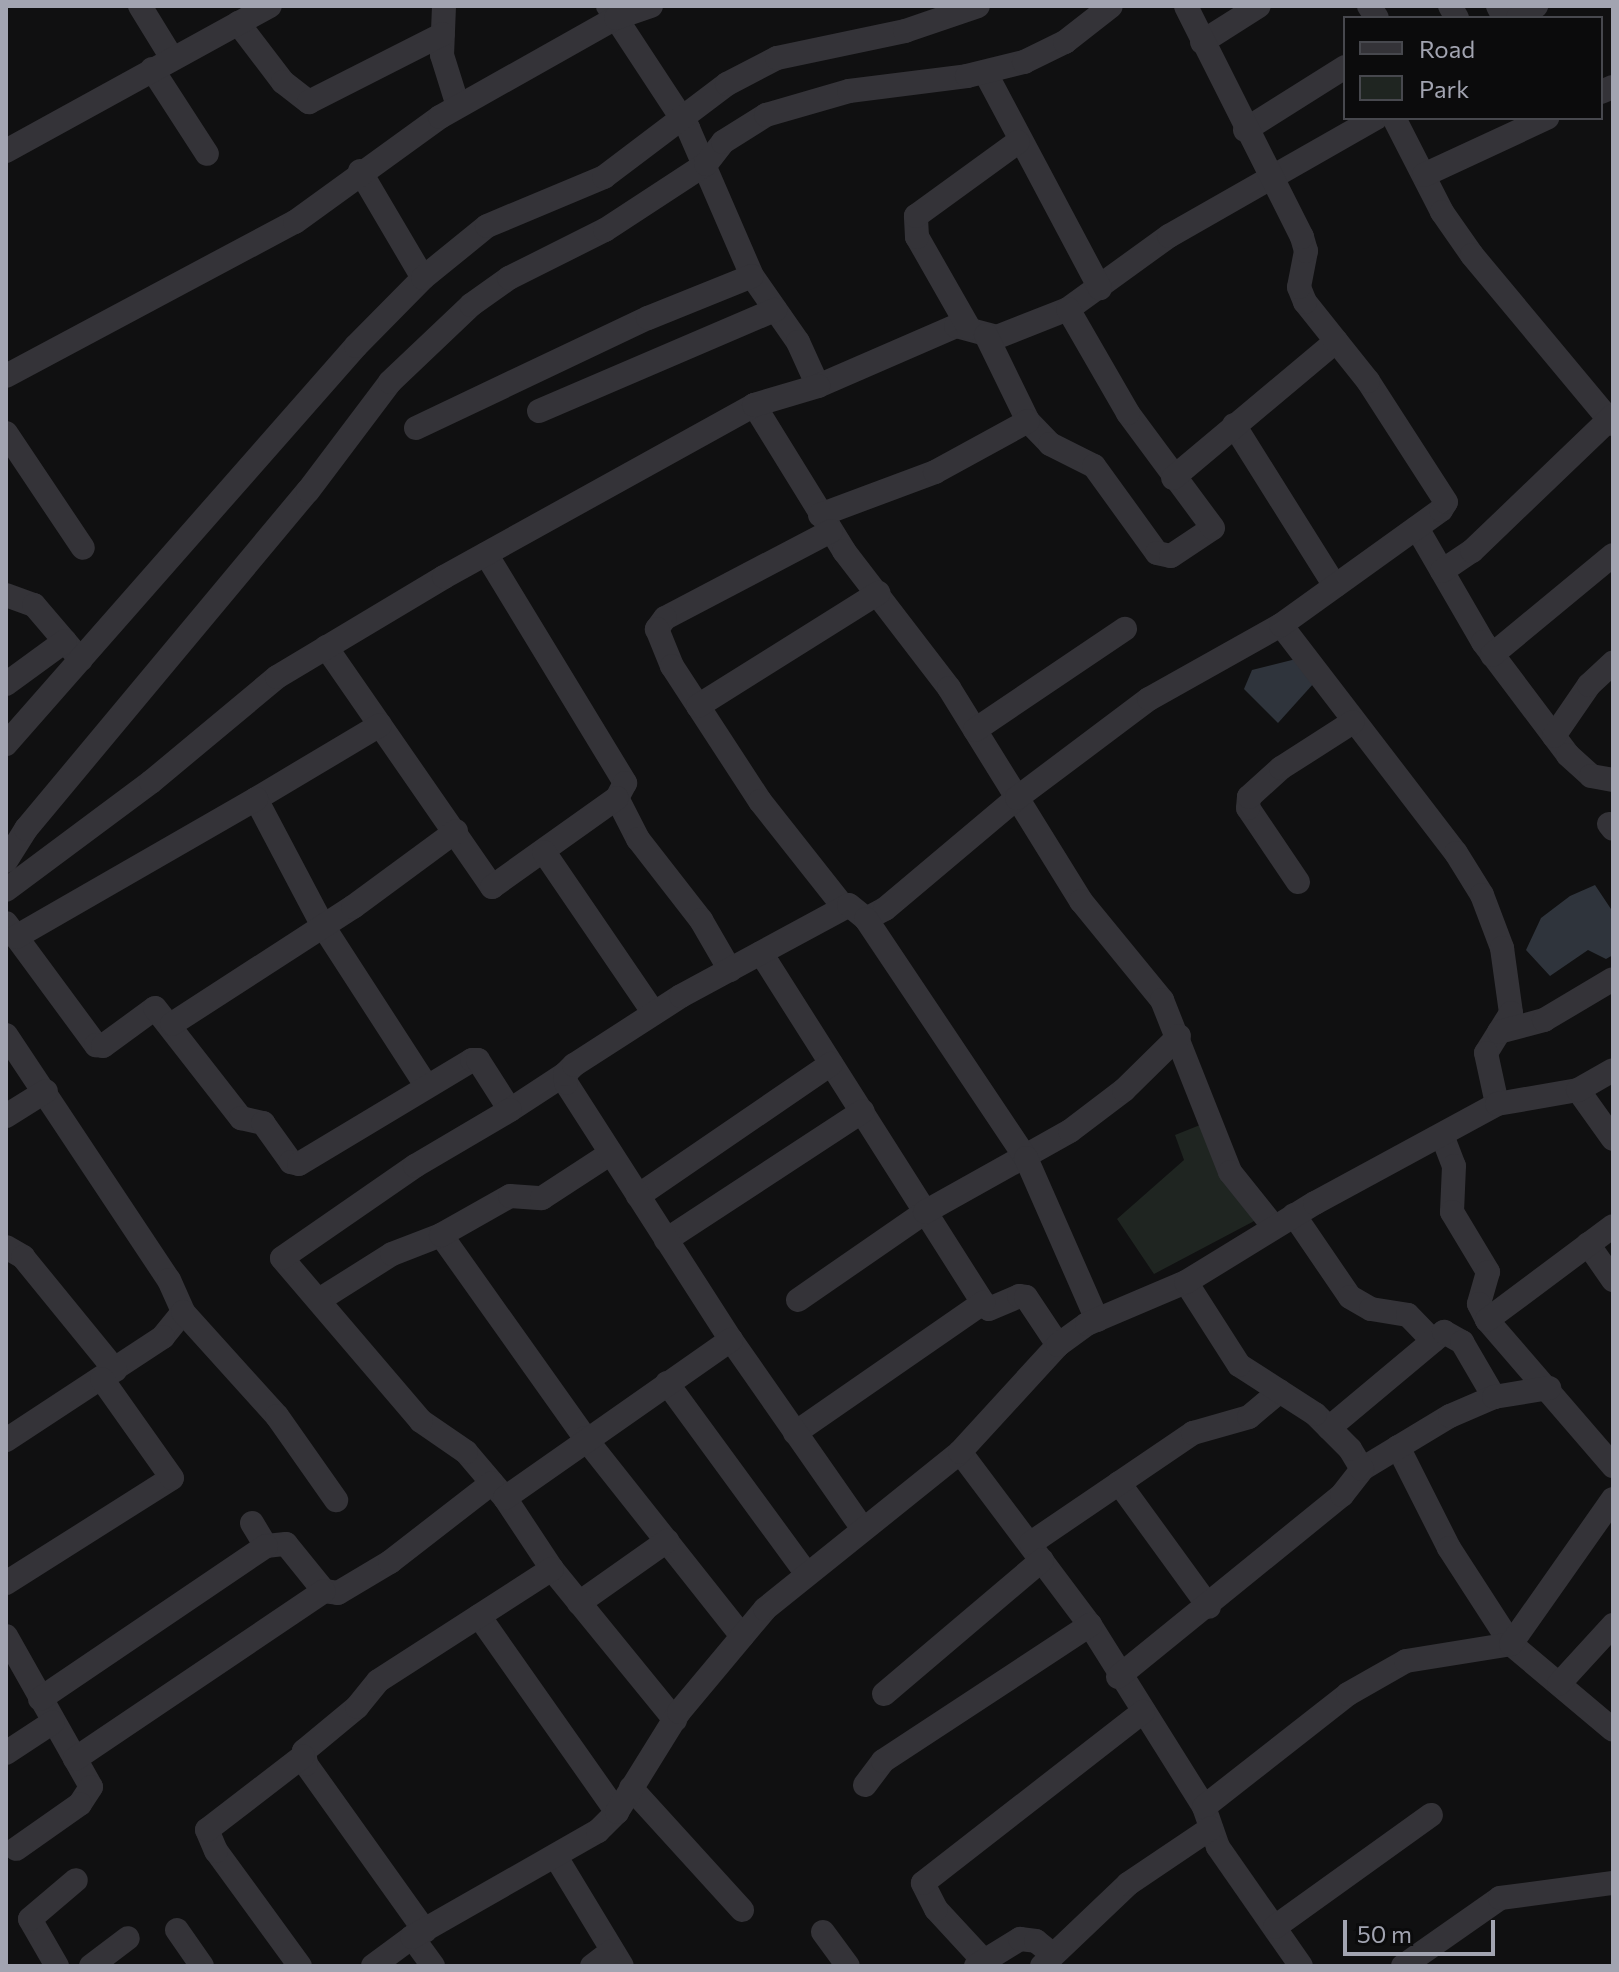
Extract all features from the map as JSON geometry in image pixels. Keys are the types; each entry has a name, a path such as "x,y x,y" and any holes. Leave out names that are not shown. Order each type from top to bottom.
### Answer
{"street":[{"path":"140,6 162,63 207,154"},
{"path":"6,151 270,6"},
{"path":"444,6 445,75 458,106"},
{"path":"6,376 295,222 360,171 458,106 612,12 651,6"},
{"path":"6,744 73,650 356,346 423,278 487,226 604,177 777,58 905,31 978,6"},
{"path":"6,861 26,829 308,491 390,382 509,278 605,230 723,142 780,110 849,91 985,72 1045,54 1111,6"},
{"path":"866,919 885,909 1017,798 1149,699 1281,625 1417,528 1441,510 1446,502 1443,491 1299,287 1306,251 1186,6"},
{"path":"1202,42 1259,6"},
{"path":"612,12 684,122 703,158 752,276 798,342 818,386"},
{"path":"238,23 283,82 309,102 443,34"},
{"path":"1245,130 1343,68"},
{"path":"985,72 1018,142 1100,288"},
{"path":"6,890 151,782 277,677 486,554 754,405 818,386 956,326 978,332 1012,333 1068,309 1169,236 1373,120"},
{"path":"1395,120 1472,255 1612,420 1472,551 1442,571"},
{"path":"1424,175 1543,120"},
{"path":"1018,142 916,216 917,237 978,332 1028,421 1050,444 1094,466 1163,556 1213,528 1173,478 1128,413 1068,309"},
{"path":"360,171 423,278"},
{"path":"416,428 648,318 752,276"},
{"path":"539,411 775,310"},
{"path":"1173,478 1336,341"},
{"path":"754,405 826,523 975,730 1081,901 1162,1000 1179,1036 1230,1172 1284,1221 1350,1297 1371,1309 1408,1315 1433,1341"},
{"path":"1028,421 935,472 826,523 665,618 657,629 659,642 760,801 842,905 866,919 1026,1158 1097,1320"},
{"path":"1234,425 1335,586"},
{"path":"6,433 83,548"},
{"path":"1417,528 1492,655 1554,736 1591,776 1613,780"},
{"path":"326,647 492,887 617,798 625,783 486,554"},
{"path":"1492,655 1613,555"},
{"path":"698,706 878,593"},
{"path":"6,595 34,605 73,650"},
{"path":"1281,625 1456,853 1482,895 1502,948 1511,1013 1486,1053 1497,1104"},
{"path":"975,730 1125,629"},
{"path":"6,684 73,650"},
{"path":"1554,736 1589,685 1613,663"},
{"path":"1298,882 1248,808 1249,797 1281,768 1353,722"},
{"path":"380,725 256,799 9,930 96,1045 103,1046 155,1008 172,1024 241,1118 263,1123 291,1162 299,1164 426,1085 478,1060 510,1110"},
{"path":"617,798 638,839 701,920 730,970"},
{"path":"256,799 323,926 426,1085"},
{"path":"172,1024 323,926 456,831"},
{"path":"544,852 654,1013"},
{"path":"675,1720 552,1569 498,1490 446,1435 421,1421 282,1258 415,1166 510,1110 654,1013 842,905"},
{"path":"761,953 983,1303 989,1309 1019,1296 1026,1297 1058,1345"},
{"path":"1499,1032 1544,1020 1613,979"},
{"path":"6,1035 46,1091 181,1301 183,1312 267,1404 336,1500"},
{"path":"798,1300 925,1212 1026,1158 1124,1090 1179,1036"},
{"path":"638,1196 831,1064"},
{"path":"373,1966 419,1934 598,1831 617,1812 675,1720 765,1609 960,1452 1058,1345 1097,1320 1186,1282 1284,1221 1497,1104 1578,1090 1613,1070"},
{"path":"565,1074 611,1153 731,1340 863,1529"},
{"path":"1578,1090 1613,1139"},
{"path":"6,1116 46,1091"},
{"path":"666,1240 863,1111"},
{"path":"1442,1135 1454,1166 1452,1212 1488,1272 1479,1304 1487,1320 1549,1388 1613,1466"},
{"path":"319,1300 392,1254 441,1235 510,1196 542,1198 611,1153"},
{"path":"1487,1320 1613,1226"},
{"path":"441,1235 585,1438 742,1636"},
{"path":"1588,1244 1613,1280"},
{"path":"6,1583 172,1478 67,1308 8,1250"},
{"path":"1186,1282 1239,1365 1329,1428 1362,1469"},
{"path":"795,1433 983,1303"},
{"path":"6,1440 163,1337 183,1312"},
{"path":"1329,1428 1444,1332 1454,1335 1494,1397"},
{"path":"75,1759 324,1591 352,1587 731,1340"},
{"path":"667,1383 807,1574"},
{"path":"1118,1677 1209,1607 1342,1495 1362,1469 1494,1397 1549,1388"},
{"path":"884,1694 1037,1551 1119,1483 1193,1433 1249,1417 1280,1391"},
{"path":"1398,1447 1449,1548 1511,1644 1613,1730"},
{"path":"960,1452 1090,1625 1118,1677 1208,1818 1233,1871 1301,1966"},
{"path":"1119,1483 1209,1607"},
{"path":"1143,1712 923,1883 936,1909 980,1963 1020,1939 1036,1941 1047,1960 1128,1884 1348,1694 1406,1661 1511,1644 1613,1499"},
{"path":"252,1523 266,1546"},
{"path":"579,1603 667,1541"},
{"path":"40,1699 266,1546 286,1544 324,1591"},
{"path":"300,1966 216,1851 207,1830 303,1756 378,1681 552,1569"},
{"path":"479,1616 617,1812"},
{"path":"865,1785 883,1761 1090,1625"},
{"path":"1559,1684 1613,1625"},
{"path":"7,1640 89,1780 89,1794 16,1849"},
{"path":"6,1753 53,1722"},
{"path":"303,1756 419,1934 433,1966"},
{"path":"631,1788 742,1910"},
{"path":"1275,1927 1431,1815"},
{"path":"556,1857 617,1959 592,1966"},
{"path":"57,1966 30,1919 76,1880"},
{"path":"1403,1966 1500,1898 1613,1883"},
{"path":"177,1930 202,1966"},
{"path":"823,1932 848,1966"},
{"path":"91,1966 128,1938"}],"green space":[{"path":"1205,1123 1258,1219 1154,1274 1117,1219 1184,1160 1175,1135"}],"shaded area":[{"path":"1304,657 1314,683 1278,723 1244,689 1252,670"},
{"path":"1595,885 1613,912 1613,955 1606,959 1588,950 1550,976 1526,950 1541,918 1570,896"}]}
